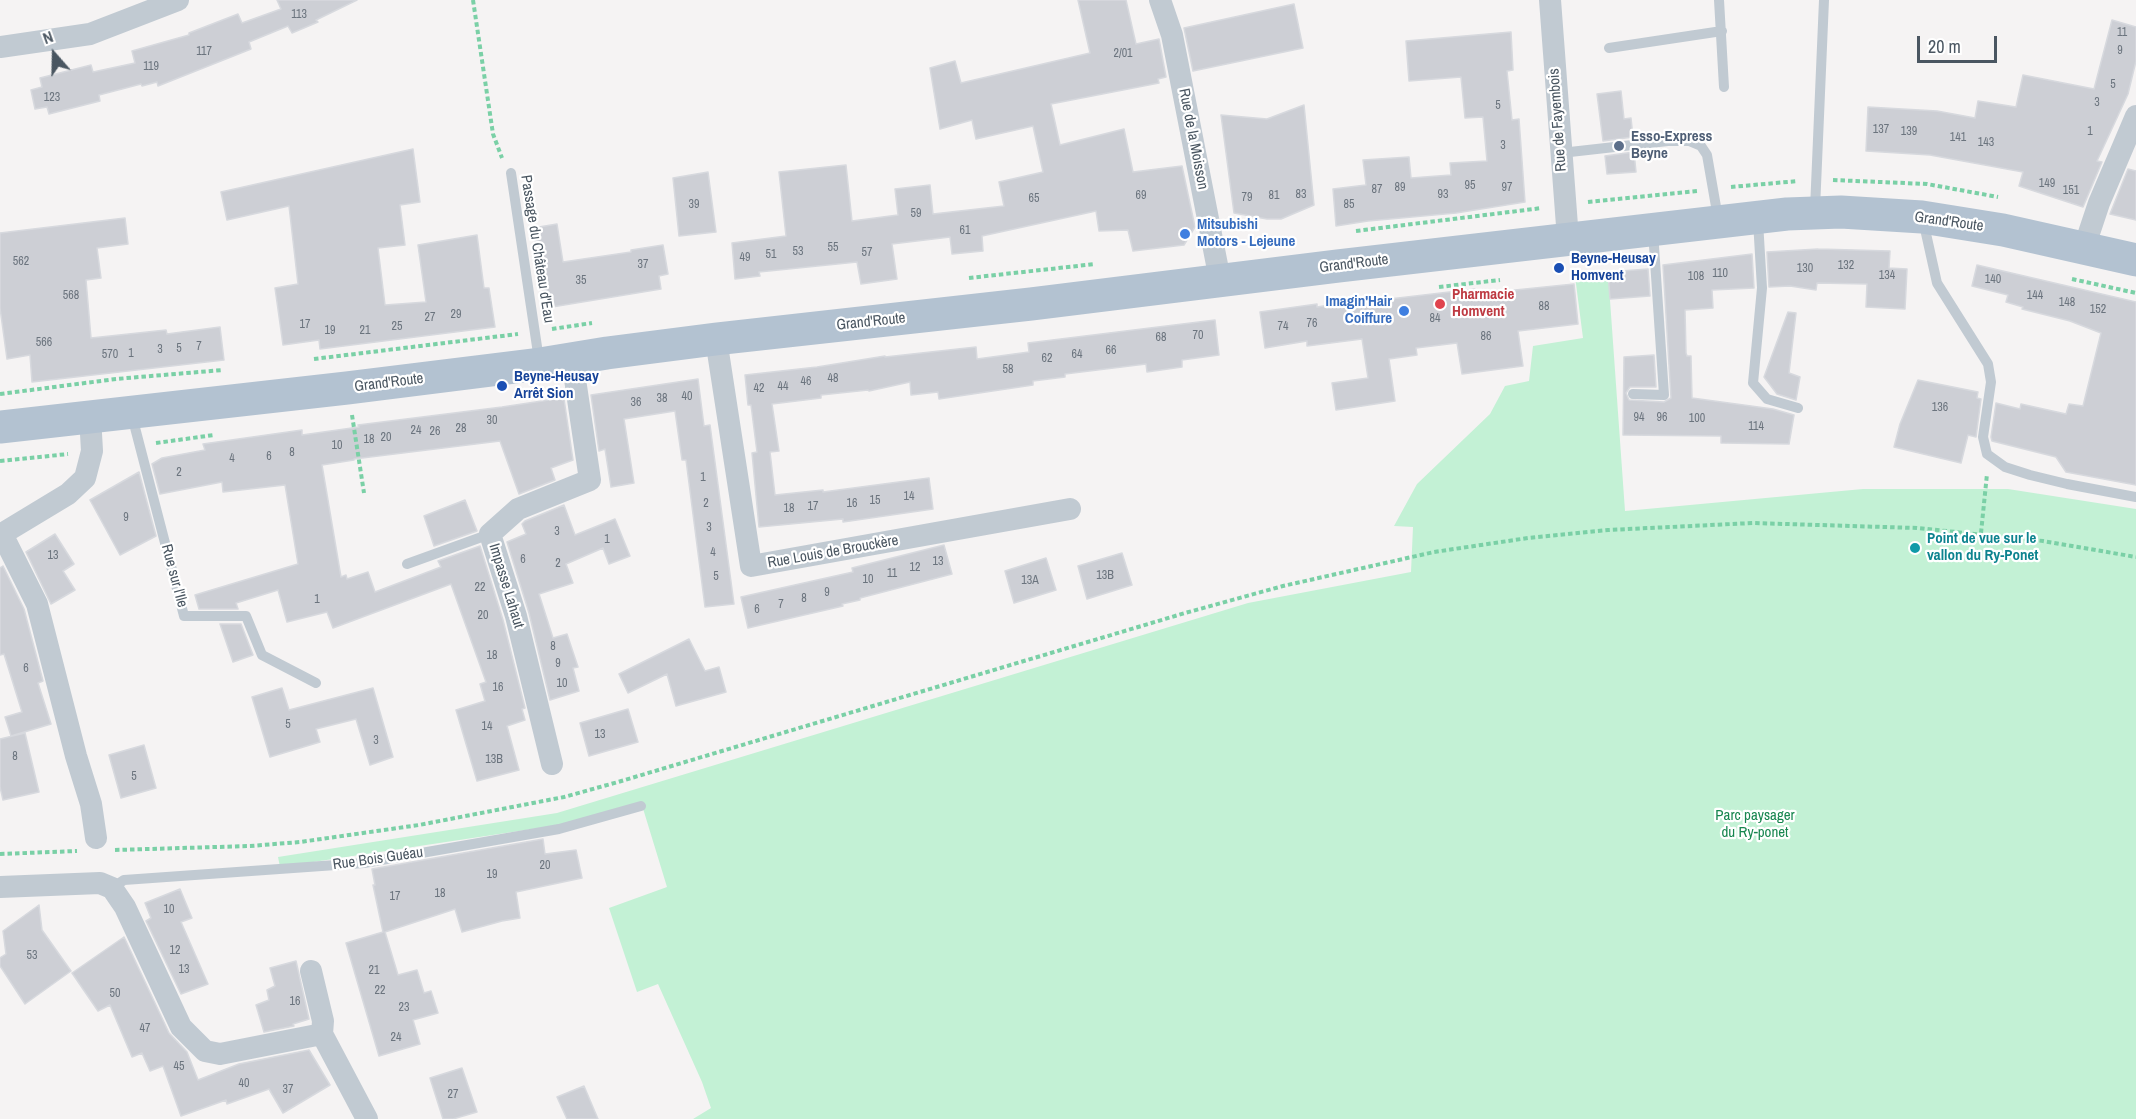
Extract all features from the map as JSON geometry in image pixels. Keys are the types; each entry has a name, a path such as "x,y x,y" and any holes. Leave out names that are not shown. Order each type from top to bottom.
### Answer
{"main road":[{"name":"Grand'Route","path":"0,427 131,412 350,403 540,364 607,353 1758,216 1815,212 1922,217 2003,230 2136,260"}],"street":[{"path":"0,47 90,34 178,0"},
{"name":"Rue de la Moisson","path":"1160,0 1172,35 1220,280"},
{"name":"Rue de Fayembois","path":"1550,0 1568,239"},
{"path":"2084,248 2099,203 2136,116"},
{"name":"Rue Louis de Brouckère","path":"716,339 751,566 1070,509"},
{"name":"Impasse Lahaut","path":"552,764 518,625 490,534 518,509 590,480 572,359"},
{"path":"90,416 92,451 85,478 77,487 1,534 37,604 76,756 91,804 96,846"},
{"name":"Rue Bois Guéau","path":"0,887 100,882 112,888"},
{"path":"112,888 125,908 182,1028 206,1051 220,1054 322,1034"},
{"path":"311,971 323,1021 322,1034 367,1119"}],"lane":[{"path":"1719,0 1724,87"},
{"path":"1815,212 1824,0"},
{"path":"1609,48 1722,32"},
{"path":"1561,153 1668,141 1689,141 1701,146 1707,155 1718,221"},
{"name":"Passage du Château d'Eau","path":"511,173 540,364"},
{"path":"1758,216 1762,288 1753,383 1767,399 1798,408"},
{"path":"1922,217 1937,283 1988,364 1991,382 1983,437 1988,454 2005,466 2030,475 2136,496"},
{"path":"1633,394 1664,395 1653,229"},
{"name":"Rue sur l'Ile","path":"131,412 184,616 246,616 262,655 316,683"},
{"path":"406,564 490,534"},
{"name":"Rue Bois Guéau","path":"112,888 124,880 364,863 559,829 641,806"}],"path":[{"name":"Passage du Château d'Eau","path":"473,0 493,134 499,153 511,173"},
{"path":"2071,278 2136,293"},
{"path":"1434,287 1507,279"},
{"path":"350,403 363,417"},
{"path":"341,420 350,403"},
{"path":"350,403 363,493"},
{"path":"140,445 221,434"},
{"path":"0,460 92,451"},
{"path":"1981,533 1986,489"},
{"path":"0,854 96,846 250,846 311,840 419,825 564,797 1237,598 1325,575 1434,552 1528,538 1585,532 1731,524 1917,528 1981,533 2136,556"}],"green space":[{"name":"Parc paysager du Ry-ponet","path":"1608,272 1625,511 1863,489 2008,489 2136,509 2136,1119 693,1119 711,1108 702,1082 658,984 637,992 609,908 667,887 641,802 559,825 280,867 278,857 557,813 1248,603 1411,572 1413,527 1394,526 1417,484 1490,414 1505,386 1529,381 1533,346 1583,338 1575,276"}],"building":[{"path":"277,0 357,0 316,20 318,22 292,33 288,26 249,42 251,49 158,86 157,82 142,86 141,84 99,95 100,101 49,114 47,107 35,109 31,90 42,87 40,78 91,65 93,72 135,63 132,51 189,35 189,33 238,14 242,23 281,9"},
{"path":"1078,0 1126,0 1136,44 1159,39 1166,77 1158,79 1159,83 1051,104 1060,145 1124,129 1133,172 1182,166 1195,227 1184,245 1133,251 1128,230 1099,231 1096,211 982,236 983,251 952,254 950,237 892,244 897,279 861,284 857,262 759,272 760,276 735,279 732,243 786,236 779,172 846,165 852,221 898,215 895,189 930,185 933,214 1004,206 999,182 1043,172 1033,126 976,139 972,120 940,129 930,68 955,61 961,83 1090,53"},
{"path":"1294,4 1303,48 1193,71 1184,28"},
{"path":"2112,20 2136,27 2136,61 2128,94 2097,161 2102,162 2083,207 2019,186 2023,172 1930,155 1866,151 1868,107 1937,111 1975,118 1978,101 2016,107 2023,75 2094,89"},
{"path":"1511,32 1513,70 1507,71 1512,120 1519,119 1525,202 1456,213 1336,226 1333,189 1366,185 1363,160 1409,157 1411,178 1451,175 1450,163 1487,161 1483,117 1465,118 1461,77 1409,81 1406,41"},
{"path":"1621,91 1624,119 1631,118 1633,137 1603,141 1597,94"},
{"path":"1304,105 1314,205 1281,219 1234,213 1221,115 1267,119"},
{"path":"413,149 420,202 400,205 405,245 378,248 385,305 426,302 418,245 477,235 484,288 489,288 495,327 320,349 319,340 283,345 275,288 298,284 289,206 227,220 221,192"},
{"path":"1634,152 1636,172 1607,174 1605,156"},
{"path":"2128,169 2136,171 2136,220 2110,214"},
{"path":"708,172 716,232 679,236 673,178"},
{"path":"125,218 128,244 97,248 101,278 86,280 91,338 166,330 167,334 220,327 224,360 32,382 30,355 7,359 0,308 0,233"},
{"path":"557,224 563,262 663,245 668,274 659,276 661,289 546,308 533,228"},
{"path":"1818,249 1890,251 1889,268 1907,269 1905,309 1866,307 1867,284 1817,283 1816,290 1790,286 1769,287 1767,252"},
{"path":"1752,254 1754,288 1712,290 1713,308 1685,310 1686,353 1687,356 1691,356 1692,398 1773,409 1794,415 1789,444 1721,443 1721,436 1623,435 1624,357 1654,355 1656,387 1630,387 1626,393 1629,400 1664,402 1671,398 1663,265"},
{"path":"1977,265 2136,302 2136,485 2066,472 2056,457 1992,441 1996,403 2020,409 2021,404 2066,414 2069,404 2083,406 2101,333 2070,321 2022,309 2023,307 2006,302 2008,295 1972,286"},
{"path":"1648,269 1650,296 1610,299 1608,272"},
{"path":"1574,284 1578,324 1518,331 1523,366 1462,374 1457,343 1416,348 1417,355 1389,359 1395,401 1336,410 1332,383 1368,378 1362,339 1307,346 1307,341 1265,348 1260,312 1317,304 1317,307 1380,297 1381,300 1475,289 1476,294"},
{"path":"1788,312 1796,313 1789,373 1800,377 1796,400 1777,394 1764,377"},
{"path":"1215,320 1219,355 1182,360 1182,367 1147,372 1146,364 1065,374 1065,377 1033,381 1033,385 939,399 938,392 911,395 910,382 869,391 821,395 821,398 772,404 779,451 770,452 775,495 823,490 823,492 929,478 933,509 843,522 843,519 759,527 752,453 757,452 745,375 885,356 976,347 977,359 1029,352 1028,343"},
{"path":"698,379 704,426 710,425 734,604 705,607 686,460 682,460 675,411 624,419 634,483 611,487 605,449 599,451 591,395"},
{"path":"1918,380 1978,392 1977,398 1981,399 1976,437 1968,435 1961,463 1894,447 1900,424"},
{"path":"562,398 573,460 551,468 555,480 519,494 500,441 322,465 341,577 346,575 347,579 368,572 375,592 441,567 438,561 480,546 503,620 525,708 522,709 525,720 507,726 519,770 477,781 456,710 485,701 480,684 486,682 451,584 333,628 327,612 287,622 278,590 236,603 238,609 199,609 195,595 298,564 285,485 223,492 222,482 160,494 152,464 162,458 205,450 203,444 302,430 302,435 359,427 358,425"},
{"path":"139,472 156,536 120,555 90,500"},
{"path":"465,500 477,531 434,546 424,516"},
{"path":"564,505 575,535 615,519 630,556 609,564 603,548 566,564 573,583 539,594 553,638 567,634 578,667 573,668 579,691 550,700 529,613 507,542 526,534 522,524 525,521"},
{"path":"55,534 74,564 63,571 75,590 51,604 26,552"},
{"path":"944,545 952,574 860,598 860,600 842,604 843,606 748,628 741,597 853,572 852,568"},
{"path":"1122,553 1132,585 1087,599 1078,566"},
{"path":"1046,558 1056,590 1014,603 1005,571"},
{"path":"3,566 24,609 43,681 38,683 51,724 11,736 5,717 22,712 4,654 0,655 0,568"},
{"path":"220,624 241,624 253,655 233,662"},
{"path":"689,639 705,671 719,667 726,692 676,706 667,674 628,693 619,674"},
{"path":"282,688 289,710 373,688 393,757 370,765 356,719 316,729 320,742 270,757 252,697"},
{"path":"628,709 638,742 589,756 580,723"},
{"path":"25,733 39,792 3,800 0,787 0,739"},
{"path":"144,745 156,788 121,798 109,755"},
{"path":"543,839 545,854 576,850 582,878 516,892 520,918 462,932 455,909 385,932 398,975 417,970 424,993 431,991 438,1013 413,1020 420,1044 379,1056 346,943 383,932 372,869"},
{"path":"180,889 192,918 181,922 208,984 181,994 146,921 151,918 145,903"},
{"path":"39,905 42,930 71,971 25,1004 0,966 0,958 6,954 3,931"},
{"path":"124,937 169,1033 187,1052 198,1080 239,1064 309,1050 330,1085 283,1113 269,1089 227,1104 226,1100 181,1116 163,1066 150,1071 142,1053 132,1057 110,1005 98,1011 72,973"},
{"path":"296,961 309,1019 293,1024 294,1026 264,1032 256,1005 269,1000 267,990 275,986 270,968"},
{"path":"462,1068 477,1112 453,1119 443,1119 430,1078"},
{"path":"584,1086 598,1119 567,1119 557,1097"}],"place":[{"name":"Esso-Express Beyne","path":"1619,146"},
{"name":"Mitsubishi Motors - Lejeune","path":"1185,234"},
{"name":"Beyne-Heusay Homvent","path":"1559,268"},
{"name":"Pharmacie Homvent","path":"1440,304"},
{"name":"Imagin'Hair Coiffure","path":"1404,311"},
{"name":"Beyne-Heusay Arrêt Sion","path":"502,386"},
{"name":"Point de vue sur le vallon du Ry-Ponet","path":"1915,548"}]}
